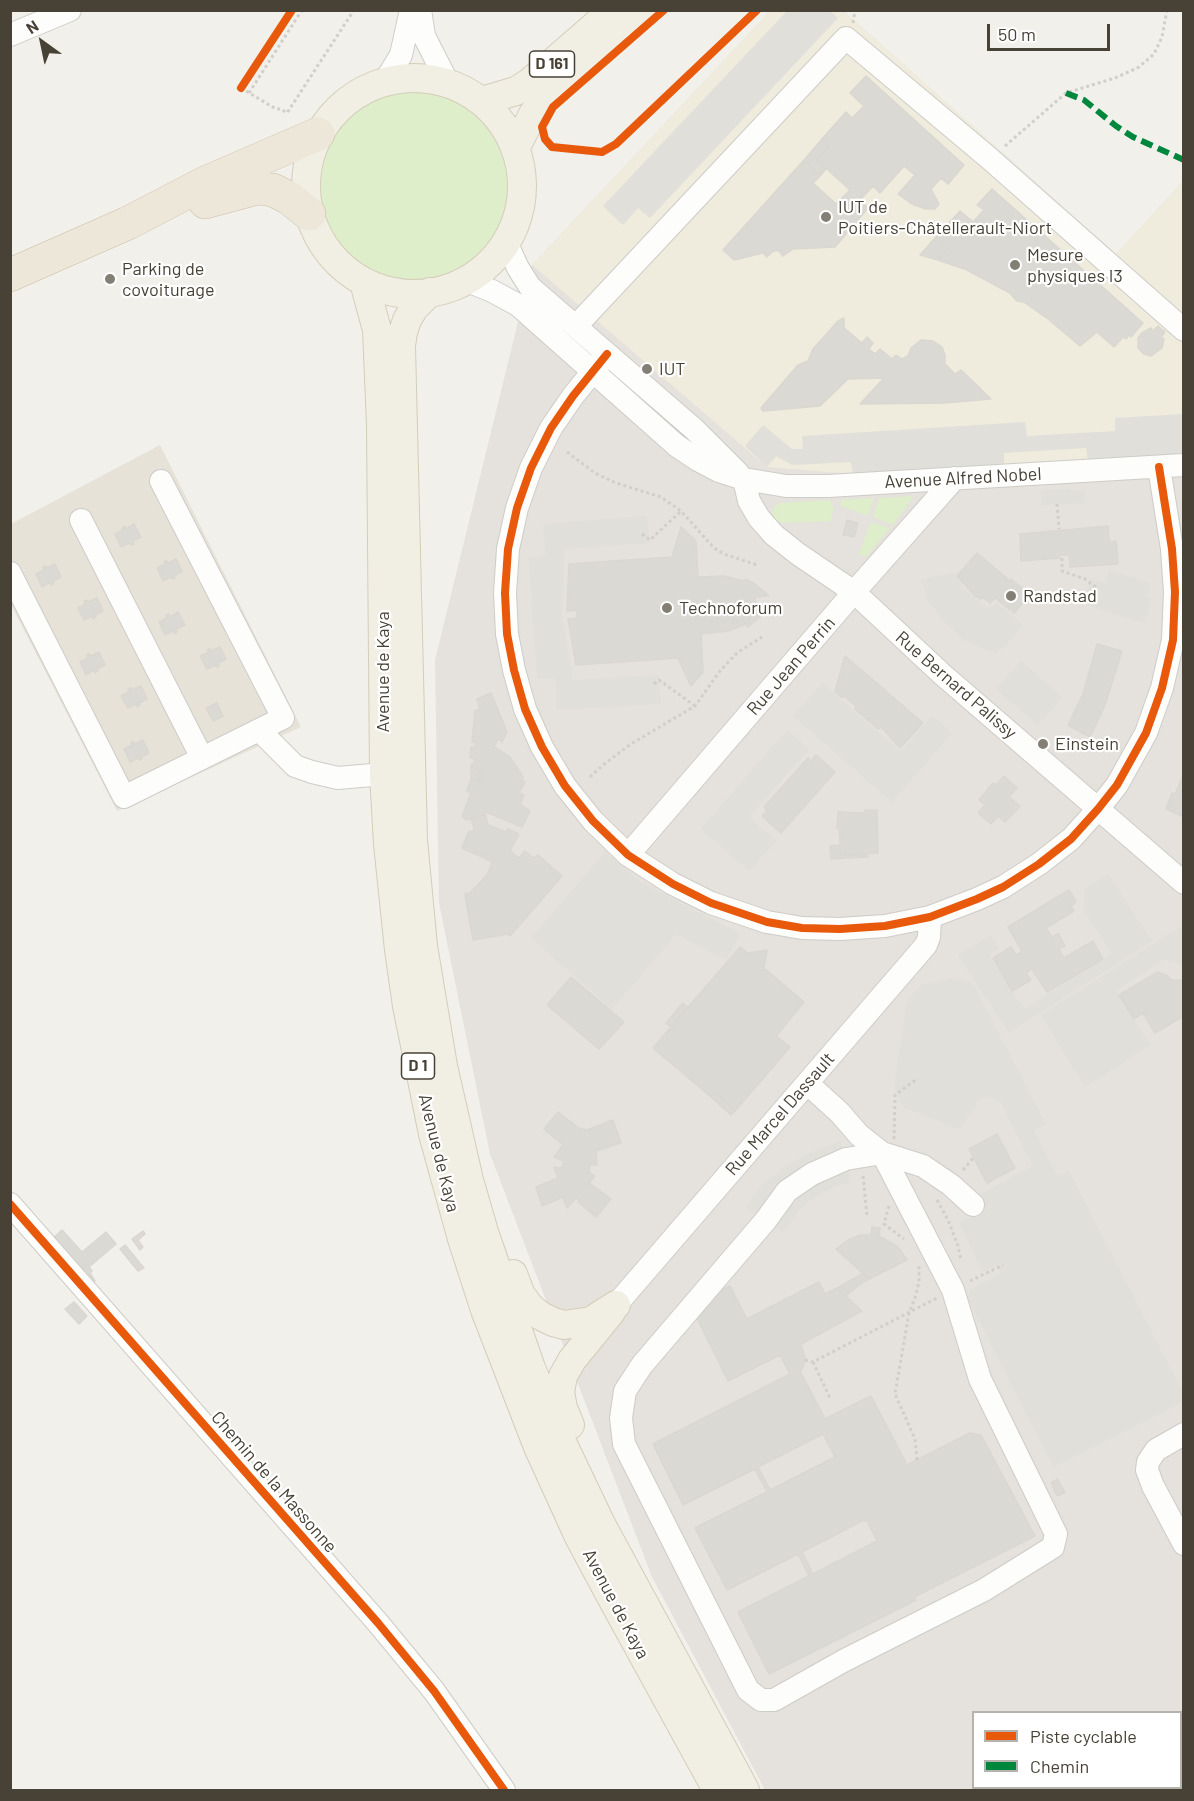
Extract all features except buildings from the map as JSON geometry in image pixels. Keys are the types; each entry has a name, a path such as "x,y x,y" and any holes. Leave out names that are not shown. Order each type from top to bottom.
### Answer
{"highway":[{"path":"10,275 128,223 205,183 318,134"},
{"path":"128,223 257,188 273,190 289,198 309,214"}],"main road":[{"name":"D 161","path":"482,101 516,91 530,82 613,10"},
{"name":"D 161","path":"515,149 533,114 544,100 644,10"},
{"path":"406,78 427,78 448,83 482,101 502,123 515,149 521,172 521,196 516,220 506,242 488,264 465,280 448,288 430,292 407,294 385,290 364,282 345,270 329,254 317,234 309,214 305,187 309,160 318,134 336,111 358,93 385,81 406,78"},
{"name":"Avenue de Kaya","path":"364,282 374,313 378,351 381,426 384,774 395,919 416,1057 446,1184 484,1310 538,1447 579,1537 717,1791"},
{"name":"Avenue de Kaya","path":"430,292 414,308 407,320 401,346 413,840 423,946 443,1066 469,1180 484,1232 527,1357 561,1440 639,1598 745,1791"},
{"path":"417,895 484,1190 521,1295 541,1316 564,1324 591,1321 615,1305"},
{"path":"615,1305 572,1360 563,1376 560,1392 563,1408 639,1598"}],"street":[{"path":"10,35 70,10"},
{"path":"385,81 401,55 411,10"},
{"path":"420,10 424,36 448,83"},
{"path":"576,326 846,38 989,158 1184,330"},
{"name":"Avenue Alfred Nobel","path":"506,242 530,287 576,326 600,362 677,446 719,471 744,479 796,486 1184,465"},
{"name":"Avenue Alfred Nobel","path":"465,280 518,305 600,362"},
{"path":"600,362 551,428 531,468 517,508 508,549 505,593 507,634 525,709 542,747 578,803 628,855 673,884 711,903 767,922 802,928 840,929 885,926 930,917 968,904 1039,864 1071,839 1098,809 1117,785 1146,733 1162,688 1173,640 1175,592 1172,549 1159,467"},
{"name":"Rue Jean Perrin","path":"628,855 955,478"},
{"name":"Rue Bernard Palissy","path":"744,479 749,501 759,518 774,535 854,592 943,675 1184,883"},
{"path":"10,573 124,797 283,718 161,481"},
{"path":"81,520 202,758"},
{"path":"259,730 295,766 312,772 338,778 384,774"},
{"name":"Rue Marcel Dassault","path":"615,1305 926,945 929,937 930,917"},
{"path":"807,1083 860,1135 923,1166 951,1185 973,1205"},
{"path":"888,1147 953,1290 980,1379 1056,1534 1053,1547 984,1590 845,1660 774,1700 761,1700 748,1690 624,1444 621,1418 625,1391 642,1365 766,1220 787,1191 812,1174 846,1159 888,1147"},
{"name":"Chemin de la Massonne","path":"10,1204 378,1623 434,1691 504,1791"},
{"path":"1184,1434 1156,1450 1148,1462 1153,1486 1184,1544"}],"path":[{"path":"266,49 292,10"},
{"path":"249,93 302,10"},
{"path":"247,78 241,88 276,110 281,109 287,113 354,10"},
{"path":"989,158 1066,93 1115,78 1139,67 1154,54 1162,37 1167,10"},
{"path":"567,452 595,473 616,483 661,497 681,511 714,548 724,555 757,565"},
{"path":"1057,504 1059,529"},
{"path":"642,534 650,540 681,511"},
{"path":"1062,558 1062,571 1085,579 1096,587"},
{"path":"590,777 631,744 694,706 720,671 738,653 762,636"},
{"path":"654,684 659,680 694,706"},
{"path":"888,1147 903,1143"},
{"path":"884,1224 908,1242"},
{"path":"916,1259 919,1282 909,1313 895,1394 915,1439 917,1460"},
{"path":"805,1360 813,1362 1003,1265"},
{"path":"813,1362 831,1400"}],"shaded area":[{"path":"770,11 844,11 1116,254 1183,181 1183,1790 765,1790 652,1577 490,1154 439,903 435,660 532,265"},
{"name":"IUT de Poitiers-Châtellerault-Niort","path":"770,11 844,11 1116,254 1183,181 1183,455 853,474 767,467 532,265"},
{"path":"787,11 830,11 838,18 650,218 638,208 623,225 603,206"},
{"path":"1183,414 1183,455 1088,460 1086,448 1004,453 1004,465 853,474 851,462 792,465 776,456 767,467 745,446 763,425 792,449 803,449 802,436 1025,422 1027,436 1115,431 1115,418"},
{"path":"160,445 301,727 117,811 11,605 11,524"},
{"path":"1071,489 1071,491 1084,490 1085,503 1042,505 1041,490"},
{"path":"647,516 650,543 565,549 562,613 573,680 659,675 661,704 557,710 555,678 537,679 529,558 546,556 543,524"},
{"path":"1109,570 1150,583 1146,597 1152,599 1144,623 1082,603 1090,578 1105,583"},
{"path":"954,572 965,590 987,608 997,603 1023,625 1004,648 996,653 963,639 945,623 929,602 921,580"},
{"path":"1021,661 1062,697 1038,725 996,689"},
{"path":"822,683 901,752 932,716 952,733 892,802 793,716"},
{"path":"787,730 809,749 749,817 776,841 749,871 701,829"},
{"path":"605,852 638,880 740,933 726,960 676,934 612,1009 531,938"},
{"path":"1108,874 1152,941 1009,1033 958,955 991,935 999,948 989,955 1024,1009 1112,954 1084,911 1085,889"},
{"path":"1183,925 1183,966 1165,959 1116,991 1150,1045 1085,1087 1041,1015"},
{"path":"953,978 971,981 1046,1124 1034,1130 1057,1176 1069,1171 1183,1393 1183,1402 1053,1467 968,1298 970,1290 1000,1274 996,1265 983,1272 959,1223 972,1217 964,1203 1033,1166 1000,1101 989,1096 980,1099 960,1129 903,1107 894,1087 907,1001 921,985"},
{"path":"840,1141 851,1181 831,1188 811,1200 796,1214 784,1232 746,1207 761,1186 783,1168 810,1153"}],"green space":[{"path":"413,88 441,92 459,100 474,110 488,124 506,157 510,185 506,213 498,231 488,246 474,260 441,278 413,282 385,278 367,270 352,260 338,246 320,213 316,185 320,157 328,139 338,124 352,110 385,92"},
{"path":"914,496 893,525 873,517 879,498"},
{"path":"874,498 868,516 839,505 842,500"},
{"path":"830,500 834,509 830,521 782,523 774,519 772,515 774,507 780,503"},
{"path":"871,522 890,528 866,557 859,554"}],"marked path":[{"path":"1066,93 1084,100 1133,137 1184,160"}],"cycle path":[{"path":"241,88 292,10"},
{"path":"664,10 553,107 542,127 545,139 552,147 602,152 616,144 757,10"},
{"path":"607,354 551,428 531,468 517,508 508,549 505,593 507,634 514,670 525,709 542,747 565,786 593,821 628,855 673,884 711,903 767,922 802,928 840,929 885,926 930,917 1003,887 1039,864 1071,839 1098,809 1117,785 1146,733 1162,688 1173,640 1175,592 1172,549 1159,467"},
{"path":"10,1204 378,1623 434,1691 504,1790"}],"place":[{"name":"IUT de Poitiers-Châtellerault-Niort","path":"826,217"},
{"name":"Mesure physiques I3","path":"1015,265"},
{"name":"Parking de covoiturage","path":"110,279"},
{"name":"IUT","path":"647,369"},
{"name":"Randstad","path":"1011,596"},
{"name":"Technoforum","path":"667,608"},
{"name":"Einstein","path":"1043,744"}]}
